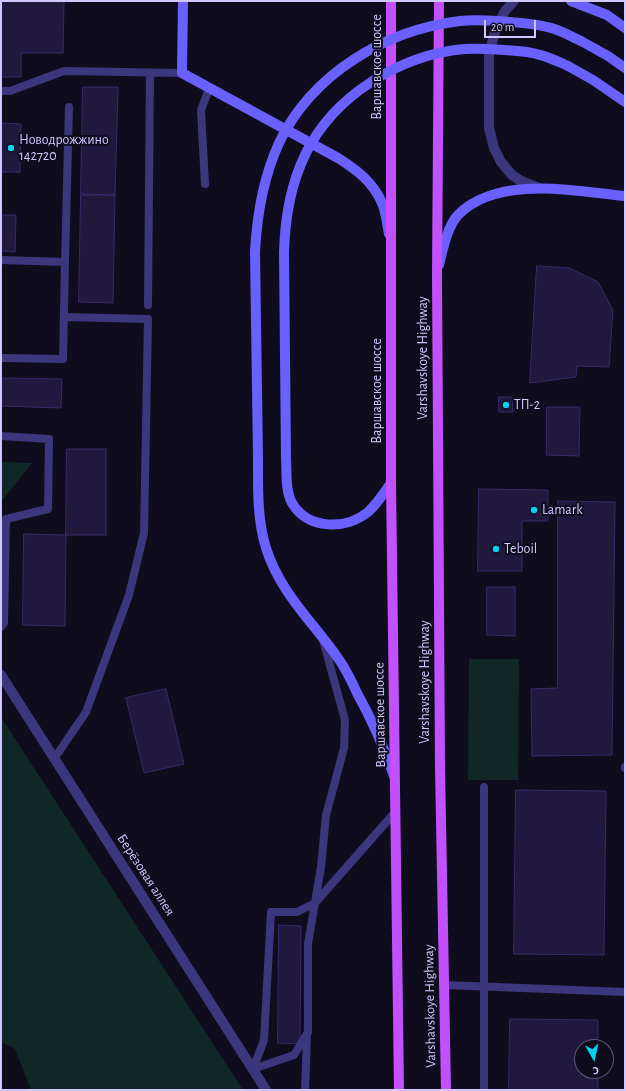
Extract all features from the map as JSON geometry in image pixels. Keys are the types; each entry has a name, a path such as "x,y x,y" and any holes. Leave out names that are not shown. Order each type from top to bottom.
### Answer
{"main road":[{"name":"Варшавское шоссе","path":"391,1 391,483 396,781"},
{"path":"437,274 439,1"},
{"name":"Varshavskoye Highway","path":"437,274 440,767 446,1090"},
{"path":"396,781 399,1090"}],"street":[{"path":"183,1 182,73 338,158 358,171 371,184 382,203 391,242"},
{"path":"514,1 505,12 496,28 488,54 489,128 494,148 501,162 512,175 521,181 539,188"},
{"path":"570,1 607,15 625,28"},
{"path":"396,781 371,718 343,666 291,598 280,581 266,548 262,530 259,512 255,252 257,219 268,172 279,143 293,119 308,99 327,80 351,60 407,33 435,25 461,21 487,20 518,22 548,27 581,41 608,56 625,68"},
{"path":"391,483 374,505 362,516 352,521 340,524 328,525 318,523 308,518 299,511 292,502 289,493 286,458 285,228 288,207 295,181 305,156 317,135 330,117 346,101 367,84 391,71 417,60 441,53 471,49 487,48 539,54 568,66 593,80 625,102"},
{"path":"437,274 446,236 458,215 485,197 511,190 539,188 625,196"},
{"name":"Берёзовая аллея","path":"1,675 266,1090"}],"lane":[{"path":"1,91 10,91 64,71 182,73"},
{"path":"148,305 150,73"},
{"path":"205,184 200,110 209,89"},
{"path":"1,358 63,359 69,107"},
{"path":"1,260 65,262"},
{"path":"54,759 86,712 129,595 144,533 148,319 64,317"},
{"path":"1,436 49,438 48,509 6,519 4,623 1,627"},
{"path":"305,1090 308,1032 308,944 321,867 326,815 344,748 345,720 323,640"},
{"path":"484,787 484,1090"},
{"path":"252,1069 264,1040 271,912 297,912 315,903 396,811"},
{"path":"444,985 625,992"},
{"path":"252,1069 294,1055 308,1032"}],"green space":[{"path":"1,462 32,463 1,502"},
{"path":"469,659 519,659 518,780 468,780"},
{"path":"1,717 243,1090 31,1090 15,1049 1,1042"}],"building":[{"path":"1,1 64,1 63,53 21,53 21,77 1,77"},
{"path":"83,87 118,87 115,195 81,194"},
{"name":"Новодрожжино 142720","path":"1,123 21,124 20,172 1,172"},
{"path":"81,195 115,195 113,303 79,302"},
{"path":"1,215 16,215 15,252 1,251"},
{"path":"537,266 569,268 598,282 613,310 609,367 577,366 576,377 530,383"},
{"path":"1,378 62,379 61,408 1,406"},
{"name":"ТП-2","path":"499,397 512,397 513,412 499,412"},
{"path":"547,407 580,407 579,456 547,455"},
{"path":"67,449 106,449 106,535 66,535"},
{"path":"479,489 548,490 548,521 522,521 522,571 478,571"},
{"path":"558,501 615,502 612,755 532,756 531,689 557,688"},
{"path":"24,534 66,535 65,626 23,625"},
{"path":"487,587 515,587 515,636 487,635"},
{"path":"166,689 184,764 144,773 126,698"},
{"path":"516,790 606,791 604,955 514,954"},
{"path":"279,925 301,926 300,1044 278,1043"},
{"path":"510,1019 598,1020 598,1039 574,1039 574,1079 598,1079 598,1090 509,1090"}],"place":[{"name":"Новодрожжино 142720","path":"11,148"},
{"name":"ТП-2","path":"506,405"},
{"name":"Lamark","path":"534,510"},
{"name":"Teboil","path":"496,549"}]}
